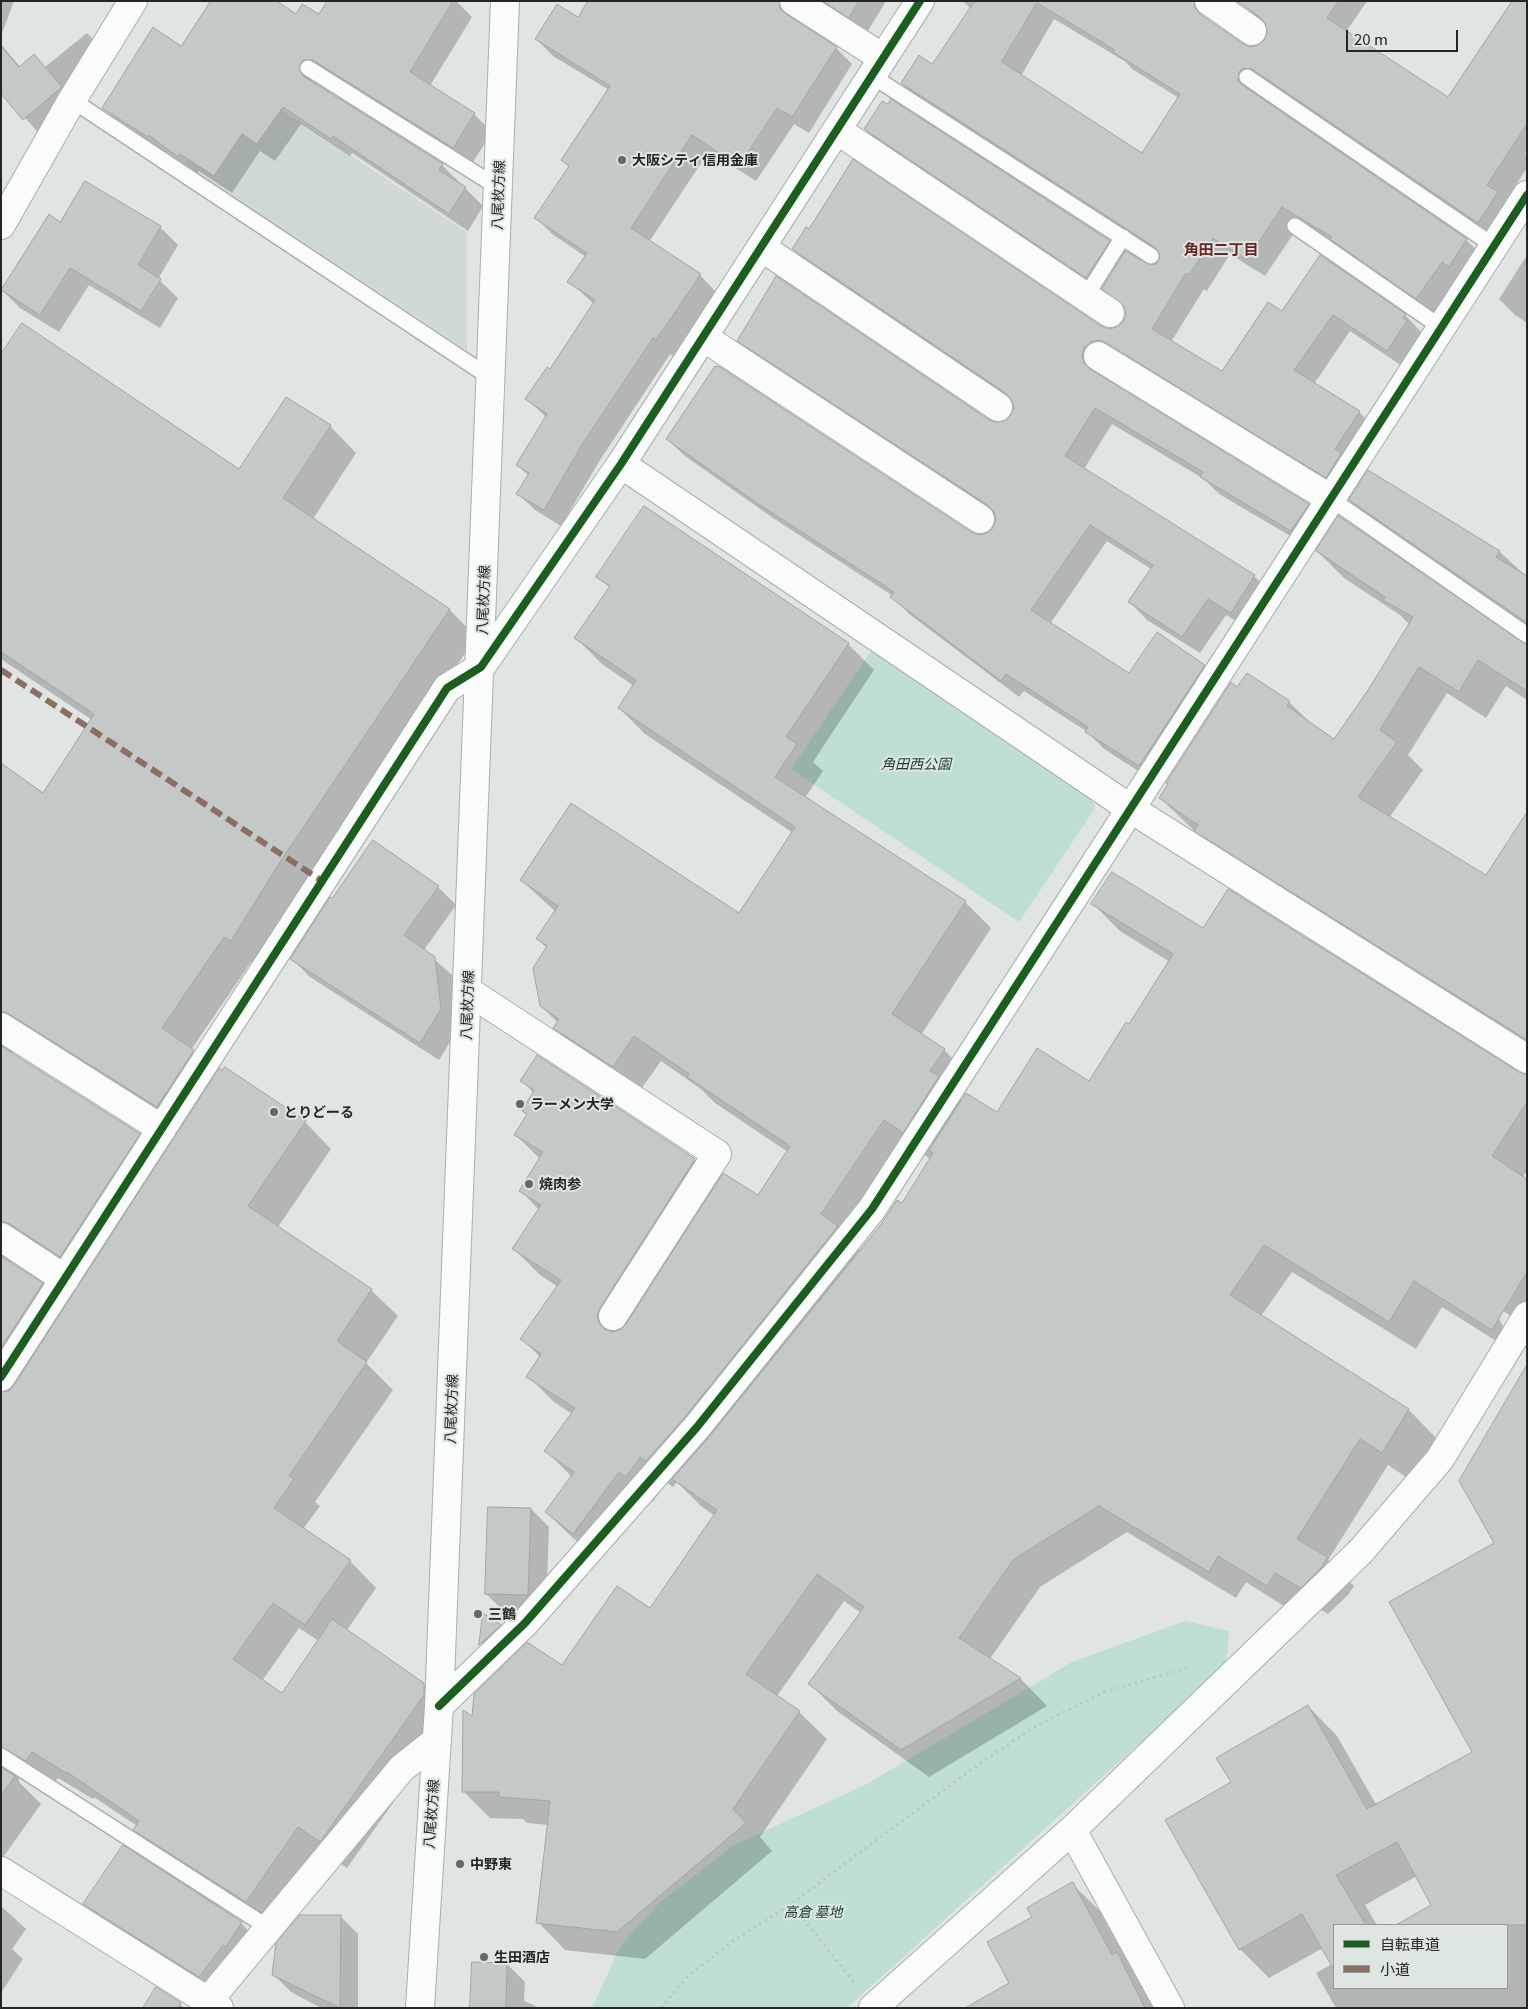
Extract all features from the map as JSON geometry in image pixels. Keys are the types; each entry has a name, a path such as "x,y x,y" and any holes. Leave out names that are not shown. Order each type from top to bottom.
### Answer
{"street":[{"path":"1,225 72,100 133,1"},
{"name":"八尾枚方線","path":"420,2008 439,1706 481,667 505,1"},
{"path":"794,1 878,67"},
{"path":"1,1377 447,688 481,667 621,464 920,1"},
{"path":"1209,1 1252,31"},
{"path":"837,130 1110,313"},
{"path":"439,1706 525,1623 697,1427 872,1209 1526,196"},
{"path":"761,247 998,407"},
{"path":"703,337 980,519"},
{"path":"1098,356 1331,498"},
{"path":"621,464 1131,808 1527,1059"},
{"path":"468,991 718,1154 613,1316"},
{"path":"1,1028 162,1129"},
{"path":"1,1238 65,1279"},
{"path":"874,2007 1072,1830 1361,1551 1440,1459 1527,1316"},
{"path":"1,1871 212,2006 269,1928 402,1768 436,1741"},
{"path":"1072,1830 1170,2008"}],"lane":[{"path":"878,67 1152,256"},
{"path":"308,68 499,188"},
{"path":"1247,77 1494,246"},
{"path":"72,100 492,378"},
{"path":"1295,226 1442,328"},
{"path":"1086,296 1123,237"},
{"path":"1331,498 1527,635"},
{"path":"1,1756 269,1928"}],"path":[{"path":"661,2008 687,1977 733,1941 791,1904 976,1766 1036,1726 1104,1692 1198,1665"},
{"path":"791,1904 874,2007"}],"shaded area":[{"path":"239,82 467,232 467,350 184,164"}],"green space":[{"name":"角田西公園","path":"873,648 1090,793 1095,808 1019,922 791,769"},
{"name":"高倉 墓地","path":"1185,1621 1229,1631 1226,1665 847,2008 592,2008 621,1945 660,1902 734,1845 865,1785 1072,1662"}],"building":[{"path":"211,1 277,1 296,14 302,4 319,14 327,1 453,1 410,72 475,113 453,148 313,60 303,60 299,68 303,76 443,164 439,170 466,187 449,214 333,136 331,139 283,107 257,144 242,134 214,176 180,154 178,157 149,135 148,137 102,108 153,27 181,46"},
{"path":"588,1 779,1 780,9 786,14 837,47 792,117 777,108 739,166 692,135 631,228 701,274 656,340 653,338 583,443 544,510 516,494 529,473 516,465 547,414 525,399 547,367 550,369 595,300 567,282 587,253 534,218 569,166 561,160 610,86 535,39 557,4 578,17"},
{"path":"823,1 859,1 849,18"},
{"path":"975,1 1194,1 1195,8 1200,14 1243,44 1251,47 1258,45 1264,40 1267,33 1266,25 1261,18 1237,1 1338,1 1327,18 1448,97 1512,1 1527,1 1527,124 1487,185 1498,192 1478,223 1252,69 1243,68 1239,72 1238,81 1242,85 1467,239 1449,267 1442,262 1416,299 1330,239 1332,237 1282,207 1247,260 1213,238 1189,275 1186,273 1152,329 1222,371 1268,302 1282,311 1320,255 1406,314 1403,318 1407,321 1387,351 1333,315 1294,370 1360,411 1335,449 1341,453 1326,478 1106,343 1099,340 1091,342 1084,348 1082,355 1084,363 1090,369 1309,504 1291,531 1200,477 1203,472 1095,408 1065,456 1255,575 1231,613 1208,599 1182,637 1128,602 1153,565 1090,525 1031,610 1129,673 1157,632 1205,665 1139,766 1085,732 1088,727 1006,674 1001,681 890,597 894,592 754,501 666,439 715,366 720,367 971,532 980,535 987,533 993,528 996,519 994,512 989,506 737,341 776,276 989,420 996,422 1004,421 1011,415 1014,408 1007,394 792,249 806,227 809,229 853,159 1101,326 1109,329 1117,327 1123,322 1126,315 1124,306 1102,289 1125,251 1151,265 1156,264 1160,257 1156,248 901,83 919,55 932,64","holes":["1037,3 1115,50 1113,52 1180,94 1142,153 1002,62"]},
{"path":"1,46 19,67 34,54 62,87 23,120 1,94"},
{"path":"891,99 1110,241 1086,278 864,129 882,101 888,104"},
{"path":"85,181 161,226 138,265 161,279 141,311 70,268 40,315 1,290 49,214 60,222"},
{"path":"22,323 239,469 286,397 331,425 283,498 450,609 280,862 231,941 224,937 162,1028 194,1050 157,1107 9,1014 1,1011 1,763 43,793 94,714 1,652 1,354"},
{"path":"1368,470 1500,551 1496,557 1527,576 1527,623 1349,500"},
{"path":"644,506 849,643 786,737 797,744 775,777 966,901 892,1014 945,1049 930,1071 939,1076 903,1133 884,1120 821,1214 838,1226 685,1417 646,1461 640,1457 626,1477 619,1472 573,1534 545,1512 574,1472 544,1451 575,1408 526,1377 541,1354 520,1339 561,1280 512,1249 541,1205 519,1191 543,1152 514,1135 527,1114 522,1111 534,1090 520,1081 537,1055 695,1159 600,1308 597,1315 599,1323 604,1329 612,1332 620,1330 626,1324 723,1173 758,1195 790,1146 687,1077 689,1074 634,1036 613,1067 553,1028 559,1019 540,1006 533,968 547,946 536,939 558,906 520,880 571,803 739,913 795,827 618,708 636,680 574,638 610,586 596,577"},
{"path":"1338,516 1527,644 1527,691 1478,660 1459,692 1419,667 1380,730 1397,742 1358,797 1486,875 1527,812 1527,1040 1194,831 1198,825 1159,798 1168,784 1166,783 1231,682 1237,687 1247,673 1290,701 1287,706 1334,739 1368,690 1413,617 1383,600 1385,597 1316,551"},
{"path":"373,840 439,886 404,935 435,957 441,1009 420,1043 290,959 330,897 332,898"},
{"path":"1112,872 1203,928 1228,889 1519,1072 1527,1075 1527,1102 1492,1156 1527,1179 1527,1272 1492,1330 1414,1281 1389,1322 1264,1245 1230,1295 1409,1409 1382,1453 1360,1439 1297,1539 1327,1557 1321,1568 1301,1588 1275,1573 1267,1586 1218,1556 1209,1572 1099,1506 1013,1560 959,1638 1021,1678 901,1750 808,1684 864,1607 817,1574 746,1674 800,1711 733,1809 746,1823 617,1932 536,1923 550,1801 499,1797 499,1792 462,1792 463,1710 472,1716 474,1694 527,1642 562,1665 617,1586 650,1608 717,1510 672,1479 709,1437 882,1223 897,1200 902,1203 933,1153 929,1150 966,1093 997,1112 1037,1048 1089,1081 1126,1022 1129,1024 1173,954 1091,904"},
{"path":"1,1046 140,1134 60,1257 10,1224 1,1221"},
{"path":"225,1067 306,1121 248,1206 372,1289 337,1341 367,1362 289,1476 294,1479 274,1508 351,1560 305,1625 273,1603 233,1659 282,1693 332,1619 424,1683 424,1695 320,1842 298,1827 246,1902 133,1830 139,1821 67,1772 32,1752 26,1761 1,1747 1,1392 9,1391 14,1385 219,1068 222,1070"},
{"path":"1,1256 43,1283 1,1348"},
{"path":"1527,1365 1527,1925 1398,1924 1431,1905 1397,1842 1336,1875 1365,1924 1333,1924 1333,1968 1302,1914 1239,1950 1165,1820 1231,1782 1216,1758 1308,1705 1367,1809 1472,1752 1389,1602 1494,1543 1459,1481"},
{"path":"488,1507 531,1508 528,1595 485,1594"},
{"path":"483,1613 501,1625 479,1645"},
{"path":"1,1767 15,1776 1,1796"},
{"path":"123,1845 242,1922 226,1947 223,1945 199,1977 83,1904"},
{"path":"1073,1882 1112,1955 1117,1952 1145,2008 965,2008 1009,1983 987,1942 1032,1917 1027,1908"},
{"path":"300,1915 341,1915 340,2008 272,1975 276,1943"},
{"path":"472,1962 507,1963 506,2008 470,2008"},
{"path":"156,1987 181,2003 177,2008 143,2008"}],"marked path":[{"path":"1,670 322,881"}],"cycle path":[{"path":"1,1377 447,688 481,667 621,464 920,1"},
{"path":"439,1706 525,1623 697,1427 872,1209 1527,195"}],"place":[{"name":"大阪シティ信用金庫","path":"622,160"},
{"name":"ラーメン大学","path":"520,1104"},
{"name":"とりどーる","path":"274,1112"},
{"name":"焼肉参","path":"529,1184"},
{"name":"三鶴","path":"478,1614"},
{"name":"中野東","path":"460,1864"},
{"name":"生田酒店","path":"484,1957"}],"district":[{"name":"角田二丁目","path":"1221,249"}]}
